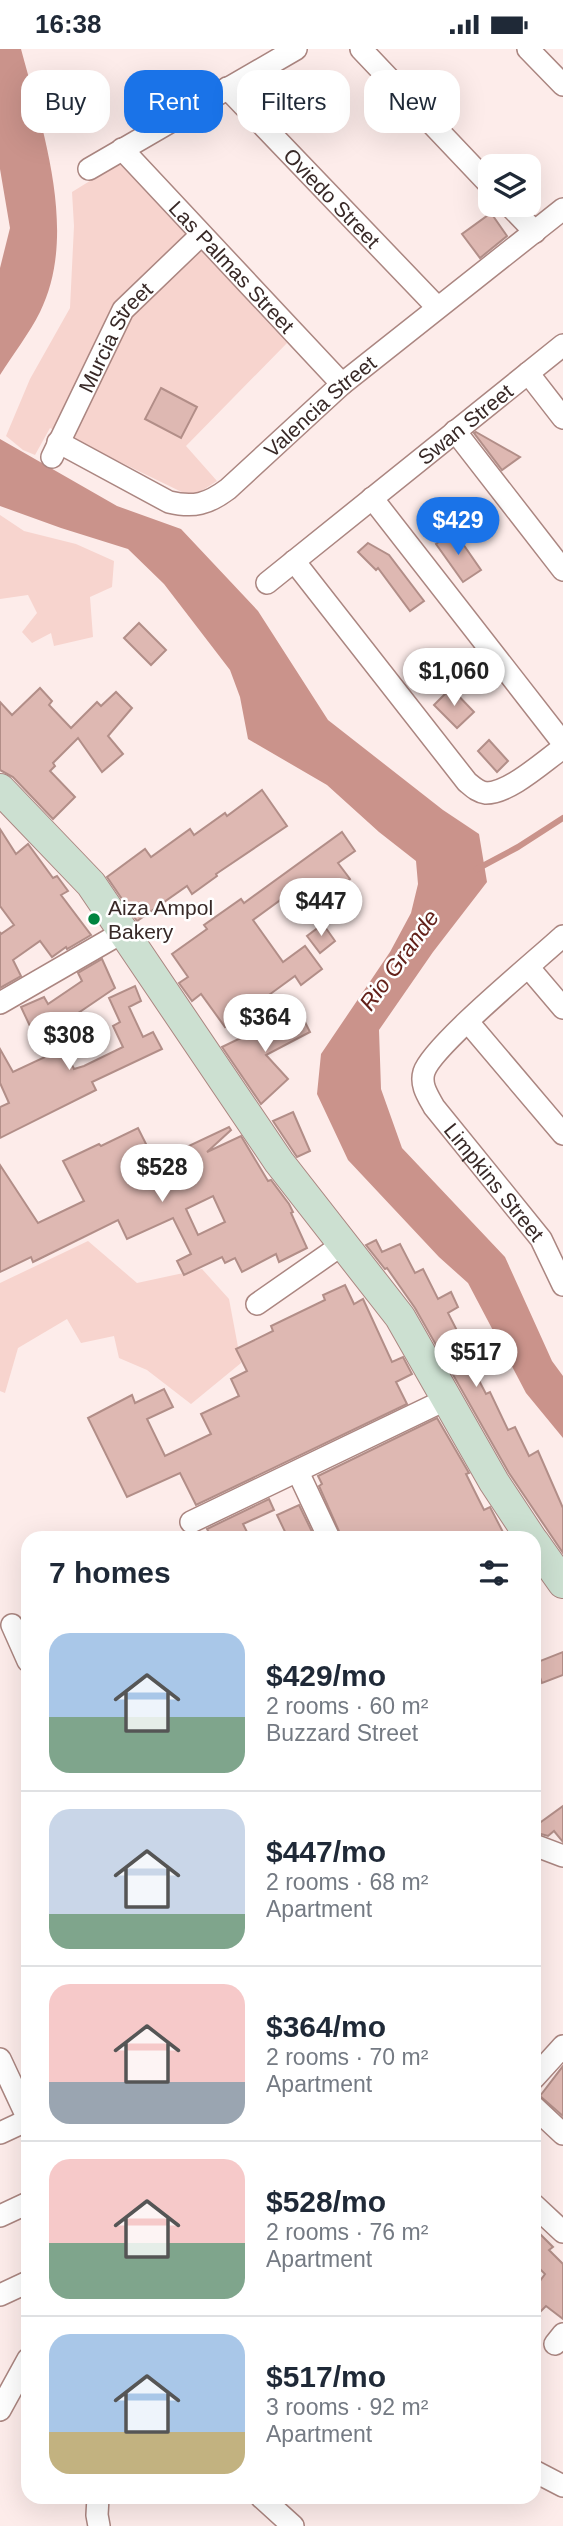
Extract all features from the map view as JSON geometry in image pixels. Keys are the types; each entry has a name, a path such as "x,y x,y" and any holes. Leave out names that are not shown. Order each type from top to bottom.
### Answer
{"main road":[{"path":"0,789 91,884 279,1162 400,1317 494,1482 526,1531"},
{"path":"541,1552 563,1583"}],"street":[{"path":"89,169 296,49"},
{"path":"361,49 478,171"},
{"path":"528,49 563,85"},
{"name":"Oviedo Street","path":"227,88 438,307"},
{"name":"Las Palmas Street","path":"122,149 342,384"},
{"name":"Valencia Street","path":"55,449 169,502 186,506 214,500 342,384 563,209"},
{"path":"521,217 535,232"},
{"name":"Murcia Street","path":"55,449 123,310 201,235"},
{"name":"Swan Street","path":"267,583 563,345"},
{"path":"528,373 563,418"},
{"path":"455,431 563,571"},
{"path":"294,561 467,782 483,793 496,792 509,786 563,746 372,498"},
{"path":"0,1003 123,932"},
{"path":"563,936 468,1022 563,1134"},
{"path":"529,968 563,1008"},
{"name":"Limpkins Street","path":"468,1022 433,1057 425,1069 422,1082 434,1107 541,1239 563,1285"},
{"path":"257,1304 343,1244"},
{"path":"191,1522 447,1399"},
{"path":"298,1472 326,1531"},
{"path":"12,1625 21,1645"},
{"path":"541,1848 563,1856"},
{"path":"541,2070 563,2046"},
{"path":"0,2059 21,2104"},
{"path":"541,2114 563,2134"},
{"path":"0,2133 21,2122"},
{"path":"0,2216 21,2206"},
{"path":"541,2211 563,2231"},
{"path":"0,2295 21,2285"},
{"path":"0,2377 21,2365"},
{"path":"0,2410 21,2371"},
{"path":"541,2475 563,2486"},
{"path":"98,2504 99,2526"},
{"path":"269,2504 293,2526"}],"shaded area":[{"path":"119,163 287,343 186,446 217,481 192,497 50,428 35,455 23,450 6,436 30,379 70,308 74,226 72,192"},
{"path":"0,515 24,531 76,544 114,561 112,587 90,597 93,637 54,646 51,633 32,643 22,632 37,613 28,595 0,599"},
{"path":"88,1241 137,1283 202,1269 229,1299 241,1363 191,1404 147,1370 119,1358 114,1336 81,1343 67,1319 18,1348 5,1393 0,1391 0,1283"}],"water":[{"path":"0,49 21,49 27,70 21,70 21,133 44,133 57,215 56,249 51,281 40,312 0,375 0,268 10,228 0,169"},
{"name":"Rio Grande","path":"0,439 117,506 181,529 258,611 328,720 443,810 479,834 487,882 433,952 379,1030 381,1089 402,1148 505,1257 552,1361 563,1376 563,1438 526,1393 468,1283 439,1257 348,1160 317,1094 321,1054 390,952 411,913 418,884 416,861 327,785 248,739 240,697 230,670 164,584 128,549 0,506"}],"building":[{"path":"485,217 494,217 507,236 480,258 462,234"},
{"path":"161,388 197,407 181,438 145,419"},
{"path":"474,433 520,457 502,470"},
{"path":"454,531 481,570 463,582 436,544"},
{"path":"368,543 389,555 424,601 410,611 378,568 376,570 358,552"},
{"path":"139,623 166,650 151,665 124,638"},
{"path":"40,688 52,701 49,705 71,728 97,702 101,706 116,692 132,708 108,736 123,754 102,772 78,738 53,763 55,766 50,771 75,797 53,819 13,777 0,770 0,702 12,715"},
{"path":"451,688 474,712 457,728 434,705"},
{"path":"489,740 508,761 497,772 478,751"},
{"path":"262,790 287,826 216,874 217,876 192,894 187,886 137,921 107,877 145,849 151,857 190,829 194,835 225,813 227,816"},
{"path":"0,829 16,854 28,844 53,878 57,876 68,891 61,895 91,935 52,957 40,941 13,960 21,976 0,988 0,932 1,934 14,925 0,906"},
{"path":"342,832 355,851 338,863 350,879 315,904 301,885 253,920 283,962 305,946 322,969 301,985 295,976 225,1027 201,994 192,1001 179,983 188,977 172,954 207,929 204,925 241,899 244,903"},
{"path":"323,924 335,941 320,953 307,936"},
{"path":"102,959 115,988 37,1041 21,1007 44,997 48,1004 82,981 78,973"},
{"path":"135,986 141,1001 129,1007 143,1037 153,1032 162,1049 92,1082 96,1090 0,1138 0,1107 9,1103 0,1083 0,1049 13,1072 64,1048 74,1069 84,1066 123,1047 113,1026 120,1022 109,998"},
{"path":"299,1010 310,1032 266,1055 288,1079 261,1104 222,1047"},
{"path":"293,1112 310,1151 297,1157 273,1121"},
{"path":"229,1127 231,1130 207,1152 241,1136 268,1181 271,1180 289,1204 307,1248 279,1262 276,1254 242,1272 235,1258 225,1263 222,1257 184,1275 177,1261 191,1254 173,1218 127,1239 118,1220 33,1262 31,1257 0,1272 0,1165 38,1223 84,1201 63,1161 138,1128 155,1162","holes":["213,1196 225,1222 198,1235 186,1209"]},
{"path":"376,1240 382,1252 400,1244 415,1273 423,1269 438,1299 451,1292 458,1307 448,1313 486,1394 490,1392 508,1430 515,1427 529,1456 538,1451 563,1508 563,1553 509,1473 415,1308 387,1268 385,1269 366,1245"},
{"path":"345,1285 354,1304 363,1299 392,1362 403,1357 412,1374 396,1382 407,1404 196,1505 180,1473 127,1497 88,1418 132,1395 135,1403 164,1389 173,1407 147,1419 165,1456 211,1434 201,1414 239,1396 231,1379 247,1371 236,1349 273,1331 271,1326 325,1300 323,1295"},
{"path":"437,1418 469,1473 466,1474 484,1510 490,1507 502,1531 339,1531 319,1486 322,1484 318,1476"},
{"path":"269,1499 274,1510 243,1524 246,1531 207,1529"},
{"path":"299,1505 312,1531 285,1531 277,1515"},
{"path":"563,1652 563,1675 542,1683 541,1661"},
{"path":"563,1806 563,1842 554,1831 548,1836 541,1834 541,1822"},
{"path":"563,2066 563,2116 541,2095"},
{"path":"541,2235 553,2247 549,2250 563,2264 563,2319 546,2306 541,2311 541,2279 545,2274 541,2270"}],"waterway":[{"path":"477,869 563,818"}],"place":[{"name":"Aiza Ampol Bakery","path":"94,919"}]}
